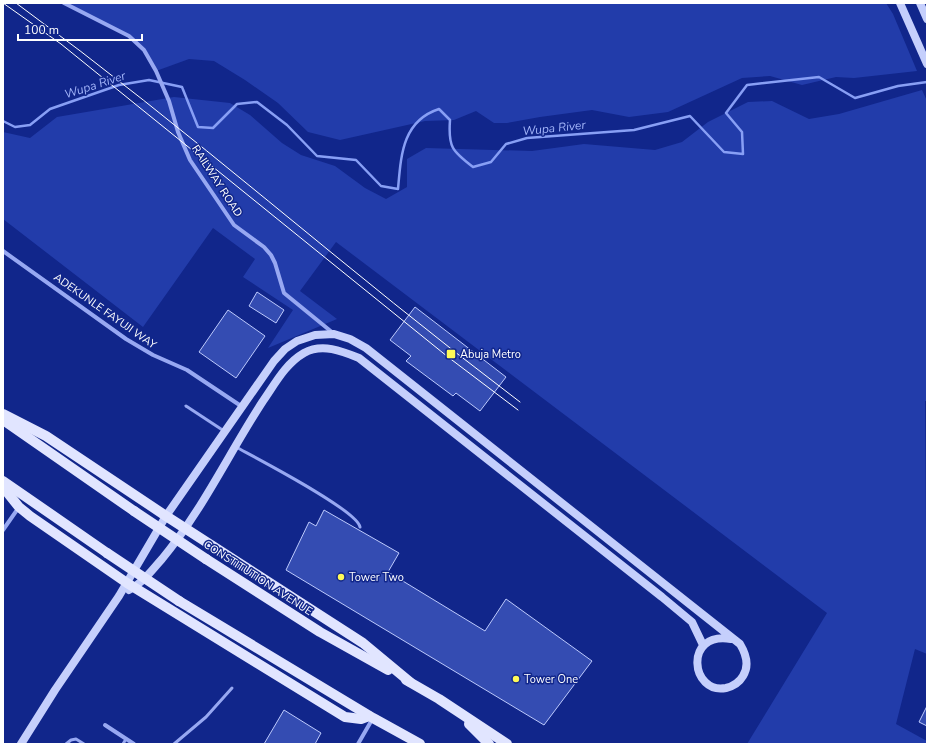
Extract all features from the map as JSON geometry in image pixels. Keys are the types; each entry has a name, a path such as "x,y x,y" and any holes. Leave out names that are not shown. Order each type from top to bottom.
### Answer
{"main road":[{"path":"3,414 46,436 166,516 364,643 410,682"},
{"name":"CONSTITUTION AVENUE","path":"3,420 206,559 320,632 410,682 507,744"},
{"path":"3,481 179,601 371,717 420,744"},
{"path":"3,487 19,507 131,585 345,717 361,719 371,717"},
{"path":"455,710 488,744"}],"street":[{"name":"RAILWAY ROAD","path":"64,3 129,36 144,50 156,71 169,101 178,132 190,160 230,220 239,229 264,247 271,255 284,293 289,299 334,334"},
{"path":"920,3 927,19"},
{"path":"902,7 927,64"},
{"name":"ADEKUNLE FAYUJI WAY","path":"3,251 152,356 187,370 241,406"},
{"path":"131,585 166,516 241,406 274,361 285,349 297,341 315,335 334,334 350,339 366,348 731,639 742,649 747,662 746,672 740,681 732,686 718,688 704,681 698,673 696,663 698,653 704,645 716,638 731,639"},
{"path":"22,744 55,690 119,596 131,585 151,572 185,528 284,370 305,352 318,349 331,348 359,358 686,617 696,629 704,645"},
{"path":"3,530 19,507"},
{"path":"358,744 371,717"},
{"path":"105,725 134,744"}],"lane":[{"path":"186,406 224,431"},
{"path":"235,446 326,498 357,520 360,527"},
{"path":"174,744 206,717 232,688"},
{"path":"66,744 71,740 76,739 84,744"},
{"path":"123,744 126,739"}],"shaded area":[{"path":"64,3 886,3 893,14 917,71 854,78 836,77 802,85 770,76 742,78 668,112 629,117 592,110 507,123 494,123 476,111 454,120 425,121 340,140 308,132 278,103 214,61 189,59 156,71 137,42"},
{"path":"922,90 927,101 927,401 925,401 927,654 915,649 896,724 927,741 927,744 747,744 827,613 336,242 300,291 337,319 268,348 293,310 243,277 255,259 213,228 143,327 3,219 3,132 30,138 57,117 174,97 230,103 250,115 282,143 301,155 335,166 365,188 386,199 407,187 407,159 426,148 532,151 584,144 655,150 682,142 708,122 748,102 772,101 809,119 839,114"}],"building":[{"path":"257,292 284,310 276,323 249,306"},
{"path":"415,307 506,377 480,411 456,393 453,396 406,361 411,356 390,340"},
{"path":"228,310 265,336 236,378 199,352"},
{"path":"324,510 399,553 388,572 485,631 506,599 592,661 544,725 286,570 309,522 316,526"},
{"path":"927,706 927,726 919,722"},
{"path":"284,710 321,733 315,744 264,744"}],"waterway":[{"name":"Wupa River","path":"3,121 15,127 30,125 50,109 119,85 149,80 182,87 198,127 213,128 237,104 257,102 287,125 317,156 356,160 381,186 398,189 400,164 406,141 411,131 417,122 439,109 450,120 450,136 453,148 460,157 473,167 491,162 506,144 527,138 634,130 690,116 724,152 743,154 742,132 726,113 747,85 819,77 855,98 898,86 927,82"}],"tram line":[{"path":"3,3 61,44 448,357 518,410"},
{"path":"16,3 144,100 393,303 520,402"}],"place":[{"name":"Abuja Metro","path":"451,354"},
{"name":"Tower Two","path":"341,577"},
{"name":"Tower One","path":"516,679"}]}
